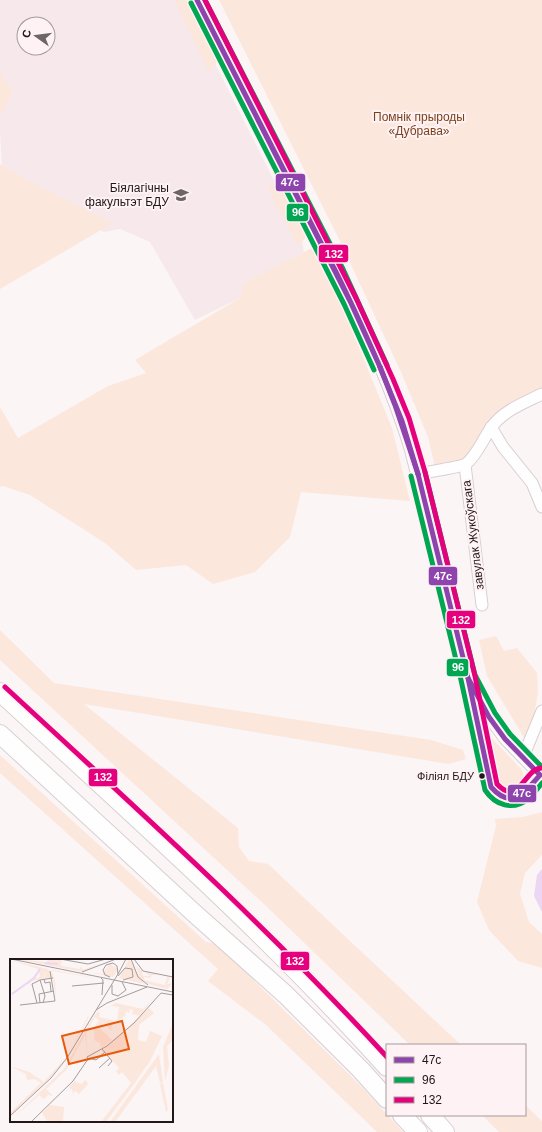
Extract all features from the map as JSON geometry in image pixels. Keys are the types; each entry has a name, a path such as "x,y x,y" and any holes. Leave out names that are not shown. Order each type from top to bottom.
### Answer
{"highway":[{"path":"0,692 239,913 304,978 386,1066"},
{"path":"0,734 194,913 286,995 386,1098"},
{"path":"403,1116 418,1132"},
{"path":"431,1116 445,1132"}],"street":[{"path":"196,0 319,238 387,382 402,421 418,474 468,678 488,717 505,739 542,777"},
{"path":"418,474 465,465 476,452 491,427 500,418 520,405 542,394"},
{"path":"491,427 503,447 532,483 542,507"},
{"name":"завулак Жукоўскага","path":"465,465 482,605"},
{"path":"523,757 542,711"}],"shaded area":[{"path":"0,0 183,0 301,234 306,266 195,320 150,242 120,229 104,232 3,183 0,132"},
{"path":"542,869 542,912 534,896 537,875"}],"green space":[{"path":"174,0 187,0 217,62 209,72"},
{"name":"Помнік прыроды «Дубрава»","path":"219,0 542,0 542,391 502,412 464,462 435,467 428,437 401,372 340,241"},
{"path":"0,73 13,91 0,117"},
{"path":"0,164 31,182 113,223 0,289"},
{"path":"281,185 305,233 305,239 297,245 267,187"},
{"path":"312,248 344,311 392,428 410,501 301,492 290,537 255,572 213,584 186,565 136,570 105,543 30,495 3,486 0,487 0,407 18,438 108,386 146,373 135,360 240,298 244,283"},
{"path":"0,630 54,683 431,740 463,750 466,759 449,764 84,704 238,828 239,847 249,861 268,864 460,1044 409,1044 265,905 0,660"},
{"path":"496,636 504,651 517,648 537,673 538,692 532,727 526,741 487,676 479,640"},
{"path":"488,734 522,770 524,777 523,783 518,792 508,794 503,792 499,787"},
{"path":"0,755 206,942 217,944 362,1087 386,1113 386,1116 388,1116 403,1132 377,1132 266,1025 208,981 218,969 0,773"},
{"path":"542,812 542,855 525,873 520,894 529,922 542,934 542,968 518,961 489,930 477,902 496,826 495,819 523,817"},
{"path":"526,1106 542,1121 542,1132 499,1132 483,1116 526,1116"}],"transit line":[{"name":"47с","path":"197,0 348,296 380,367 350,301 197,0"},
{"name":"96","path":"205,0 343,269 387,365"},
{"name":"132","path":"205,0 356,298 409,418 425,472 475,676 497,784 505,790 511,791 521,785 536,769 542,768"},
{"name":"96","path":"191,3 344,304 374,370"},
{"name":"47с","path":"380,367 402,421 418,474"},
{"name":"47с","path":"380,367 395,405 418,474"},
{"name":"96","path":"425,472 475,675 495,713 510,734 542,767"},
{"name":"47с","path":"418,474 468,678"},
{"name":"96","path":"411,476 461,680 485,790 494,800 511,806 517,805 529,798 542,783"},
{"name":"47с","path":"468,678 489,717 505,739 540,775 523,793 518,796 505,798 491,787 468,678"},
{"name":"132","path":"5,687 248,914 386,1056"}],"place":[{"name":"Біялагічны факультэт БДУ","path":"181,195"},
{"name":"Філіял БДУ","path":"482,776"}]}
